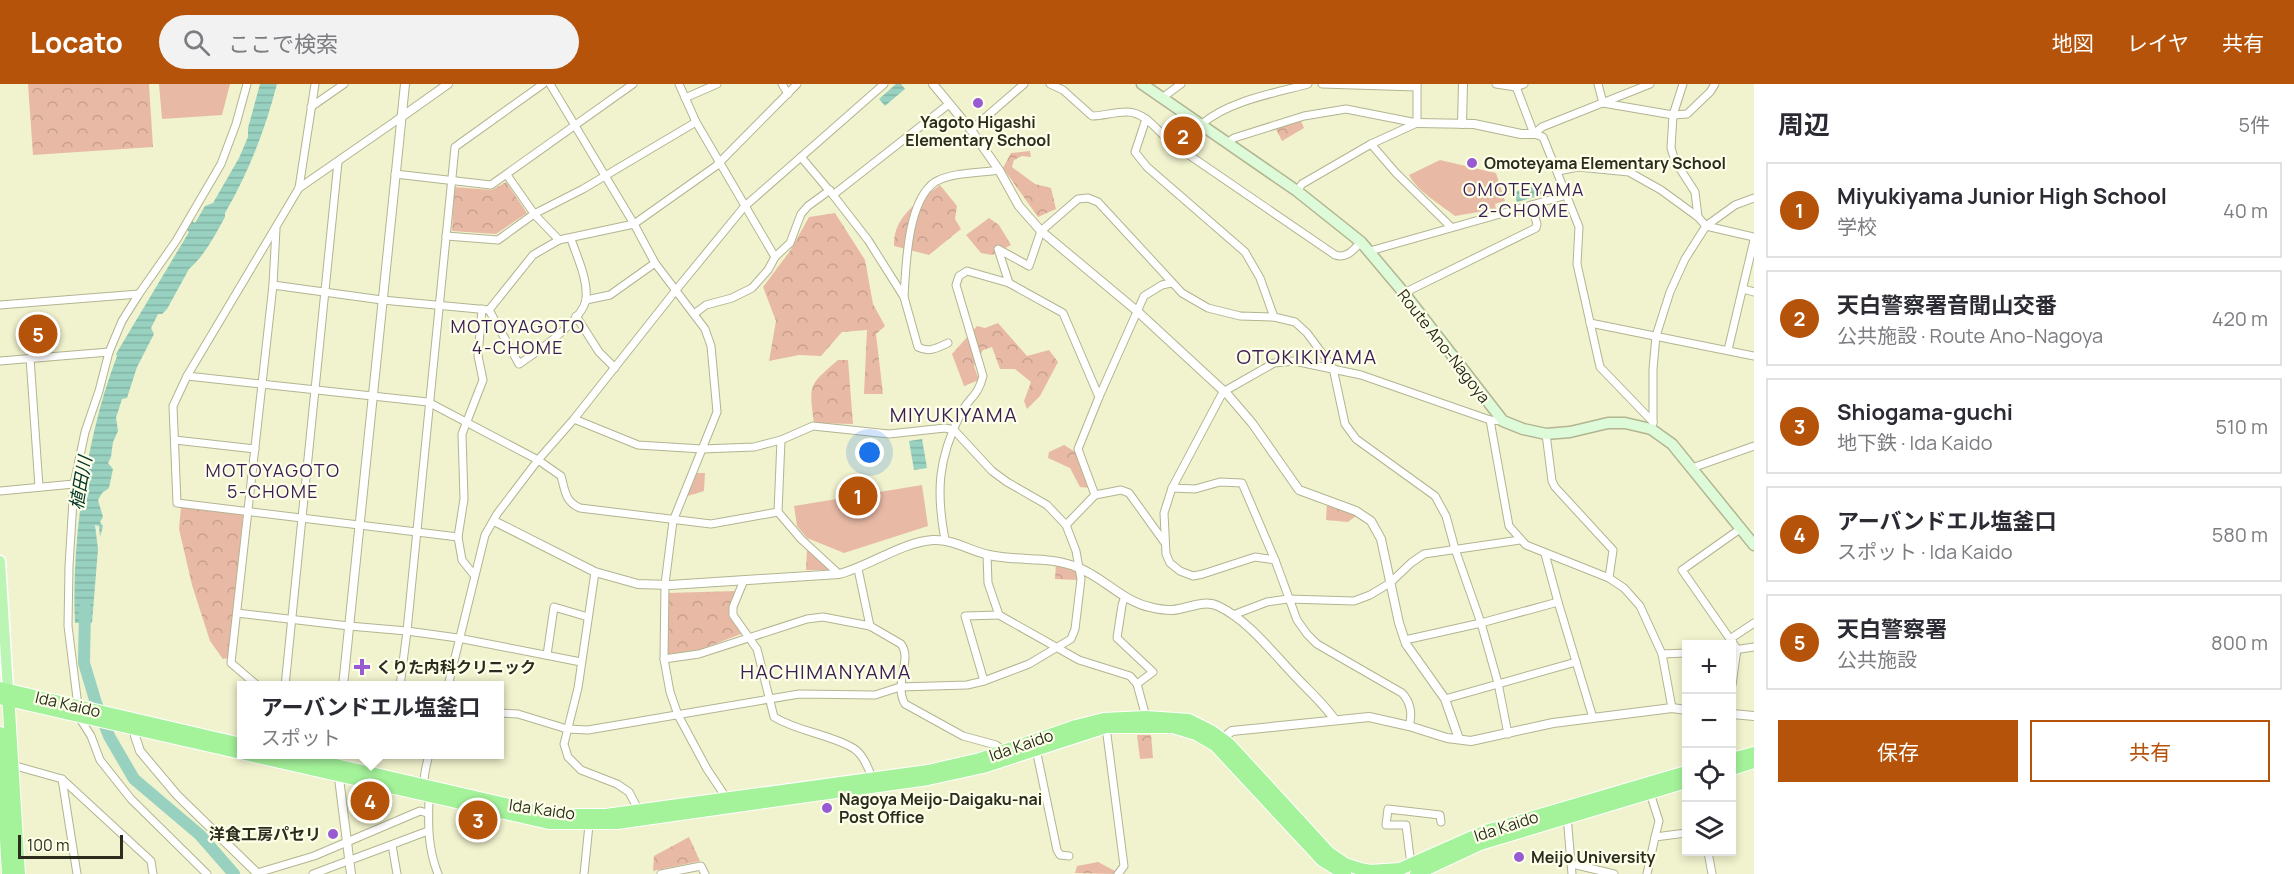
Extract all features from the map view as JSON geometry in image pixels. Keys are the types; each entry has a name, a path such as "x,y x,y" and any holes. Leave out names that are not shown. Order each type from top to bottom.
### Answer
{"highway":[{"name":"Ida Kaido","path":"4,694 237,752"},
{"path":"4,694 3,827 8,874"},
{"name":"Ida Kaido","path":"427,791 544,813 584,815 639,811 928,771 1004,751 1076,726 1104,719 1146,717 1189,720 1219,742 1314,839 1337,859 1370,871 1391,871 1413,870 1486,831 1650,793 1682,783"},
{"name":"Ida Kaido","path":"129,725 237,743"},
{"name":"Ida Kaido","path":"310,759 549,823 617,824 928,779 984,767 1106,727 1173,727 1219,742 1322,860 1345,874"},
{"path":"0,733 19,874"},
{"path":"1736,758 1754,753"},
{"name":"Ida Kaido","path":"287,759 337,765"},
{"path":"1736,767 1754,762"},
{"name":"Ida Kaido","path":"1566,813 1682,773"}],"main road":[{"name":"Route Ano-Nagoya","path":"1142,84 1297,191 1361,242 1404,293 1503,421"},
{"path":"1503,421 1523,429 1546,434 1570,432 1608,423 1652,426 1672,444 1754,544"},
{"path":"0,561 4,694"}],"street":[{"path":"207,874 131,800 100,760 91,736 84,713 68,626 74,484 85,432 109,352 122,321 176,241 221,164 236,124 247,84"},
{"path":"315,84 299,188 187,376 173,406 177,503 458,537"},
{"path":"311,107 344,84"},
{"path":"344,681 405,84"},
{"path":"299,188 448,84"},
{"path":"401,681 455,147 543,84"},
{"path":"550,84 655,263 709,335 717,412 673,521 665,584 664,659 670,692 678,715 707,769 727,799"},
{"path":"394,174 491,185 633,84"},
{"path":"679,84 696,122 775,257"},
{"path":"686,98 717,84"},
{"path":"782,84 788,94"},
{"path":"474,575 462,560 458,537 464,499 462,434 483,380 478,356 486,309 533,255 559,240 634,224 720,163 797,84"},
{"path":"449,681 485,535 538,460 574,419 744,207 884,84"},
{"path":"933,84 971,130 999,170 1019,206 1041,231 1137,310 1223,392 1252,423 1299,490 1356,511 1371,521 1381,539 1405,640 1445,699 1459,739"},
{"path":"971,130 1024,84"},
{"path":"1050,84 1065,87 1092,116 1126,112 1135,113 1146,119 1170,142 1335,255 1341,257 1347,255 1361,242"},
{"path":"1162,98 1181,84"},
{"path":"1202,124 1246,101 1308,84"},
{"path":"1322,84 1417,85 1417,123"},
{"path":"1462,124 1463,84"},
{"path":"1496,84 1516,86 1524,84"},
{"path":"1598,84 1603,104"},
{"path":"1534,134 1542,127 1650,84"},
{"path":"1683,84 1673,115 1671,148 1675,161 1695,192 1698,217"},
{"path":"1603,104 1673,115 1687,114 1710,92 1715,84"},
{"path":"1516,86 1534,134"},
{"path":"694,314 705,305 732,298 752,288 768,270 775,257 790,243 801,214 808,206 832,193 949,104"},
{"path":"1227,143 1234,138 1304,116 1346,109 1417,123 1462,124 1543,137 1579,227 1577,264 1600,367 1652,426"},
{"path":"1146,119 1135,152 1147,167 1245,252 1260,278 1274,317"},
{"path":"446,236 498,240 534,214 606,176 696,122"},
{"path":"1297,191 1302,184 1371,144 1417,123"},
{"path":"1371,144 1451,226"},
{"path":"801,157 868,240 904,297 918,347 925,351 933,350 948,343"},
{"path":"286,681 338,162"},
{"path":"1558,171 1578,167 1629,172 1660,190 1698,217 1706,226 1754,239 1728,350"},
{"path":"904,297 909,232 928,189 947,177 999,170"},
{"path":"507,175 534,214 559,240"},
{"path":"1370,251 1451,226 1568,195"},
{"path":"1009,283 998,249 1029,266 1041,231 1078,199 1088,198 1098,202 1182,293 1208,308 1240,316 1274,317 1295,322 1307,333 1333,368 1346,424 1356,439 1435,496 1446,516 1481,623 1498,683 1508,734"},
{"path":"1652,426 1656,336 1670,292 1706,226 1735,205 1754,198"},
{"path":"1404,293 1536,228 1537,224 1531,205"},
{"path":"252,681 231,663 273,285 276,228"},
{"path":"486,309 519,364 557,338 586,300 583,276 571,239"},
{"path":"586,300 610,295 655,263"},
{"path":"945,540 939,510 938,486 945,448 960,413 980,389 983,376 956,285 959,276 967,271 1009,283 1063,313 1099,397"},
{"path":"1095,495 1078,449 1144,296 1151,290 1171,283"},
{"path":"273,285 382,300 486,309"},
{"path":"1743,289 1754,292"},
{"path":"0,306 139,294"},
{"path":"576,316 599,352 615,368"},
{"path":"1590,323 1754,356"},
{"path":"0,361 109,352"},
{"path":"30,358 39,487"},
{"path":"1275,560 1255,557 1193,576 1180,571 1170,563 1165,543 1164,513 1172,488 1223,392 1274,363 1294,361 1361,375 1490,420 1503,421"},
{"path":"187,376 428,402 538,460 561,476 571,505 580,508 711,524 778,512"},
{"path":"504,713 518,714 567,729 588,730 799,694 876,695 900,687 967,685 1029,664 1071,639 1075,629 1081,579 1080,568 1066,525 1047,505 992,471 954,430 945,428 889,434 813,426 781,440 754,447 702,449 638,445 574,419"},
{"path":"1490,420 1509,526 1526,545 1609,578 1624,588 1640,606 1662,654 1672,708"},
{"path":"1546,434 1552,481 1555,487 1613,550 1609,578"},
{"path":"175,440 255,449"},
{"path":"781,440 778,512 801,539 839,574"},
{"path":"1692,468 1754,446"},
{"path":"1172,488 1195,489 1220,482 1242,483 1275,560 1297,620 1317,644 1402,693 1408,699 1412,719 1409,726"},
{"path":"0,490 74,484"},
{"path":"1066,525 1095,495 1121,490 1129,493 1165,543"},
{"path":"494,521 595,572 638,584 839,574 858,569 917,542 945,540 987,555 1017,560 1046,558 1080,568 1125,596 1149,607 1173,610 1215,604 1233,615 1335,720"},
{"path":"1740,529 1682,570 1730,639 1754,623"},
{"path":"1233,615 1267,602 1288,599 1354,601 1390,583 1424,554 1520,540"},
{"path":"1545,554 1593,718"},
{"path":"987,555 988,583 999,615"},
{"path":"858,569 870,626"},
{"path":"595,572 578,688 564,744 568,757 581,770 617,784 629,792 639,811"},
{"path":"744,580 733,607 733,615 757,649 774,717 854,748 865,762 872,779"},
{"path":"1125,596 1117,638 1153,672 1137,684"},
{"path":"1405,640 1481,623 1558,602"},
{"path":"546,655 554,607 588,617"},
{"path":"237,613 458,638 581,662"},
{"path":"984,681 965,616 999,615 1079,660 1130,676 1137,684 1146,717"},
{"path":"664,659 699,654 807,619 824,618 870,626 905,648 906,655 900,687 905,704 963,736 996,745 1004,751"},
{"path":"1736,650 1754,648"},
{"path":"1662,654 1682,653"},
{"path":"1445,699 1576,662"},
{"path":"1219,742 1232,731 1369,717 1447,738 1471,741 1553,723 1672,708 1682,709"},
{"path":"1736,714 1754,716"},
{"path":"129,725 140,751 177,795 258,874 346,844 420,812 427,813"},
{"path":"1106,727 1124,866 1118,874"},
{"path":"1036,749 1056,849 1060,855 1069,856"},
{"path":"429,759 428,831 432,858 438,874"},
{"path":"5,764 62,779 151,861 153,874"},
{"path":"337,765 351,874"},
{"path":"62,779 77,874"},
{"path":"1647,874 1659,821 1650,793"},
{"path":"1413,870 1406,825 1386,825 1388,809 1440,815 1441,822"},
{"path":"1566,813 1572,874"},
{"path":"584,874 589,825"},
{"path":"313,874 428,831"},
{"path":"1655,837 1682,834"},
{"path":"392,845 397,874"},
{"path":"1709,856 1712,874"},
{"path":"1572,864 1614,874"},
{"path":"662,874 701,866 705,874"}],"green space":[{"path":"28,84 149,84 153,147 33,155"},
{"path":"159,84 230,84 222,115 162,119"},
{"path":"1300,119 1304,128 1282,141 1275,127"},
{"path":"1030,151 1031,157 1022,156 1014,160 1012,167 1035,184 1051,188 1056,209 1038,217 1003,168 1011,153"},
{"path":"1440,160 1496,173 1505,201 1495,204 1496,209 1455,216 1424,192 1409,175"},
{"path":"506,182 527,213 496,234 452,231 454,187 492,190"},
{"path":"940,185 957,206 955,219 961,229 929,255 894,246 898,226 909,210"},
{"path":"835,213 865,260 873,304 885,326 876,334 883,394 864,394 867,330 842,332 821,356 799,355 769,361 776,321 763,287 790,251 809,217"},
{"path":"989,218 999,225 1011,245 992,255 981,253 966,235"},
{"path":"998,323 1027,356 1049,350 1058,362 1040,396 1027,409 1024,401 1031,382 1015,369 1000,369 992,347 983,350 974,366 979,380 964,386 952,354 977,326 985,328"},
{"path":"838,360 848,360 853,424 814,423 811,400 813,387 821,375"},
{"path":"1064,445 1085,458 1090,488 1080,487 1070,468 1048,458 1049,452"},
{"path":"693,473 705,473 704,491 684,497"},
{"path":"922,485 928,526 844,553 807,538 797,526 794,506"},
{"path":"1327,502 1355,512 1356,516 1348,522 1326,520"},
{"path":"181,507 243,516 228,658 223,659 210,641 192,585 179,529"},
{"path":"807,549 827,567 828,570 806,570"},
{"path":"1056,563 1077,569 1077,580 1055,579"},
{"path":"736,591 731,604 731,613 741,634 699,650 668,654 668,593"},
{"path":"1137,735 1151,735 1153,758 1140,759"},
{"path":"689,837 700,861 653,871 654,856"},
{"path":"1098,862 1115,871 1113,874 1075,873 1077,866"}],"water":[{"path":"260,84 277,84 262,134 249,166 209,245 189,269 167,309 162,314 158,314 151,328 154,334 137,367 127,398 122,399 116,418 118,431 108,463 113,469 109,488 98,500 103,517 100,522 103,526 100,537 99,526 95,525 98,549 92,623 75,623 76,557 83,487 97,419 116,354 189,232 186,229 191,220 195,223 205,206 213,203 239,158 248,137 248,128"},
{"path":"896,84 901,84 905,89 885,106 879,99"},
{"path":"1539,185 1542,195 1517,202 1514,192"},
{"path":"922,439 927,468 914,470 909,441"}],"waterway":[{"name":"植田川","path":"85,608 84,663 109,736 134,779 200,835 234,874"}],"place":[{"name":"Yagoto Higashi Elementary School","path":"978,103"},
{"name":"天白警察署音聞山交番","path":"1183,136"},
{"name":"Omoteyama Elementary School","path":"1472,163"},
{"name":"天白警察署","path":"38,334"},
{"name":"Miyukiyama Junior High School","path":"858,496"},
{"name":"くりた内科クリニック","path":"362,667"},
{"name":"アーバンドエル塩釜口","path":"370,801"},
{"name":"Nagoya Meijo-Daigaku-nai Post Office","path":"827,808"},
{"name":"Shiogama-guchi","path":"478,820"},
{"name":"洋食工房パセリ","path":"333,834"},
{"name":"Meijo University","path":"1519,857"}],"district":[{"name":"OMOTEYAMA 2-CHOME","path":"1524,200"},
{"name":"MOTOYAGOTO 4-CHOME","path":"518,337"},
{"name":"OTOKIKIYAMA","path":"1307,357"},
{"name":"MIYUKIYAMA","path":"954,415"},
{"name":"MOTOYAGOTO 5-CHOME","path":"273,481"},
{"name":"HACHIMANYAMA","path":"826,672"}]}
